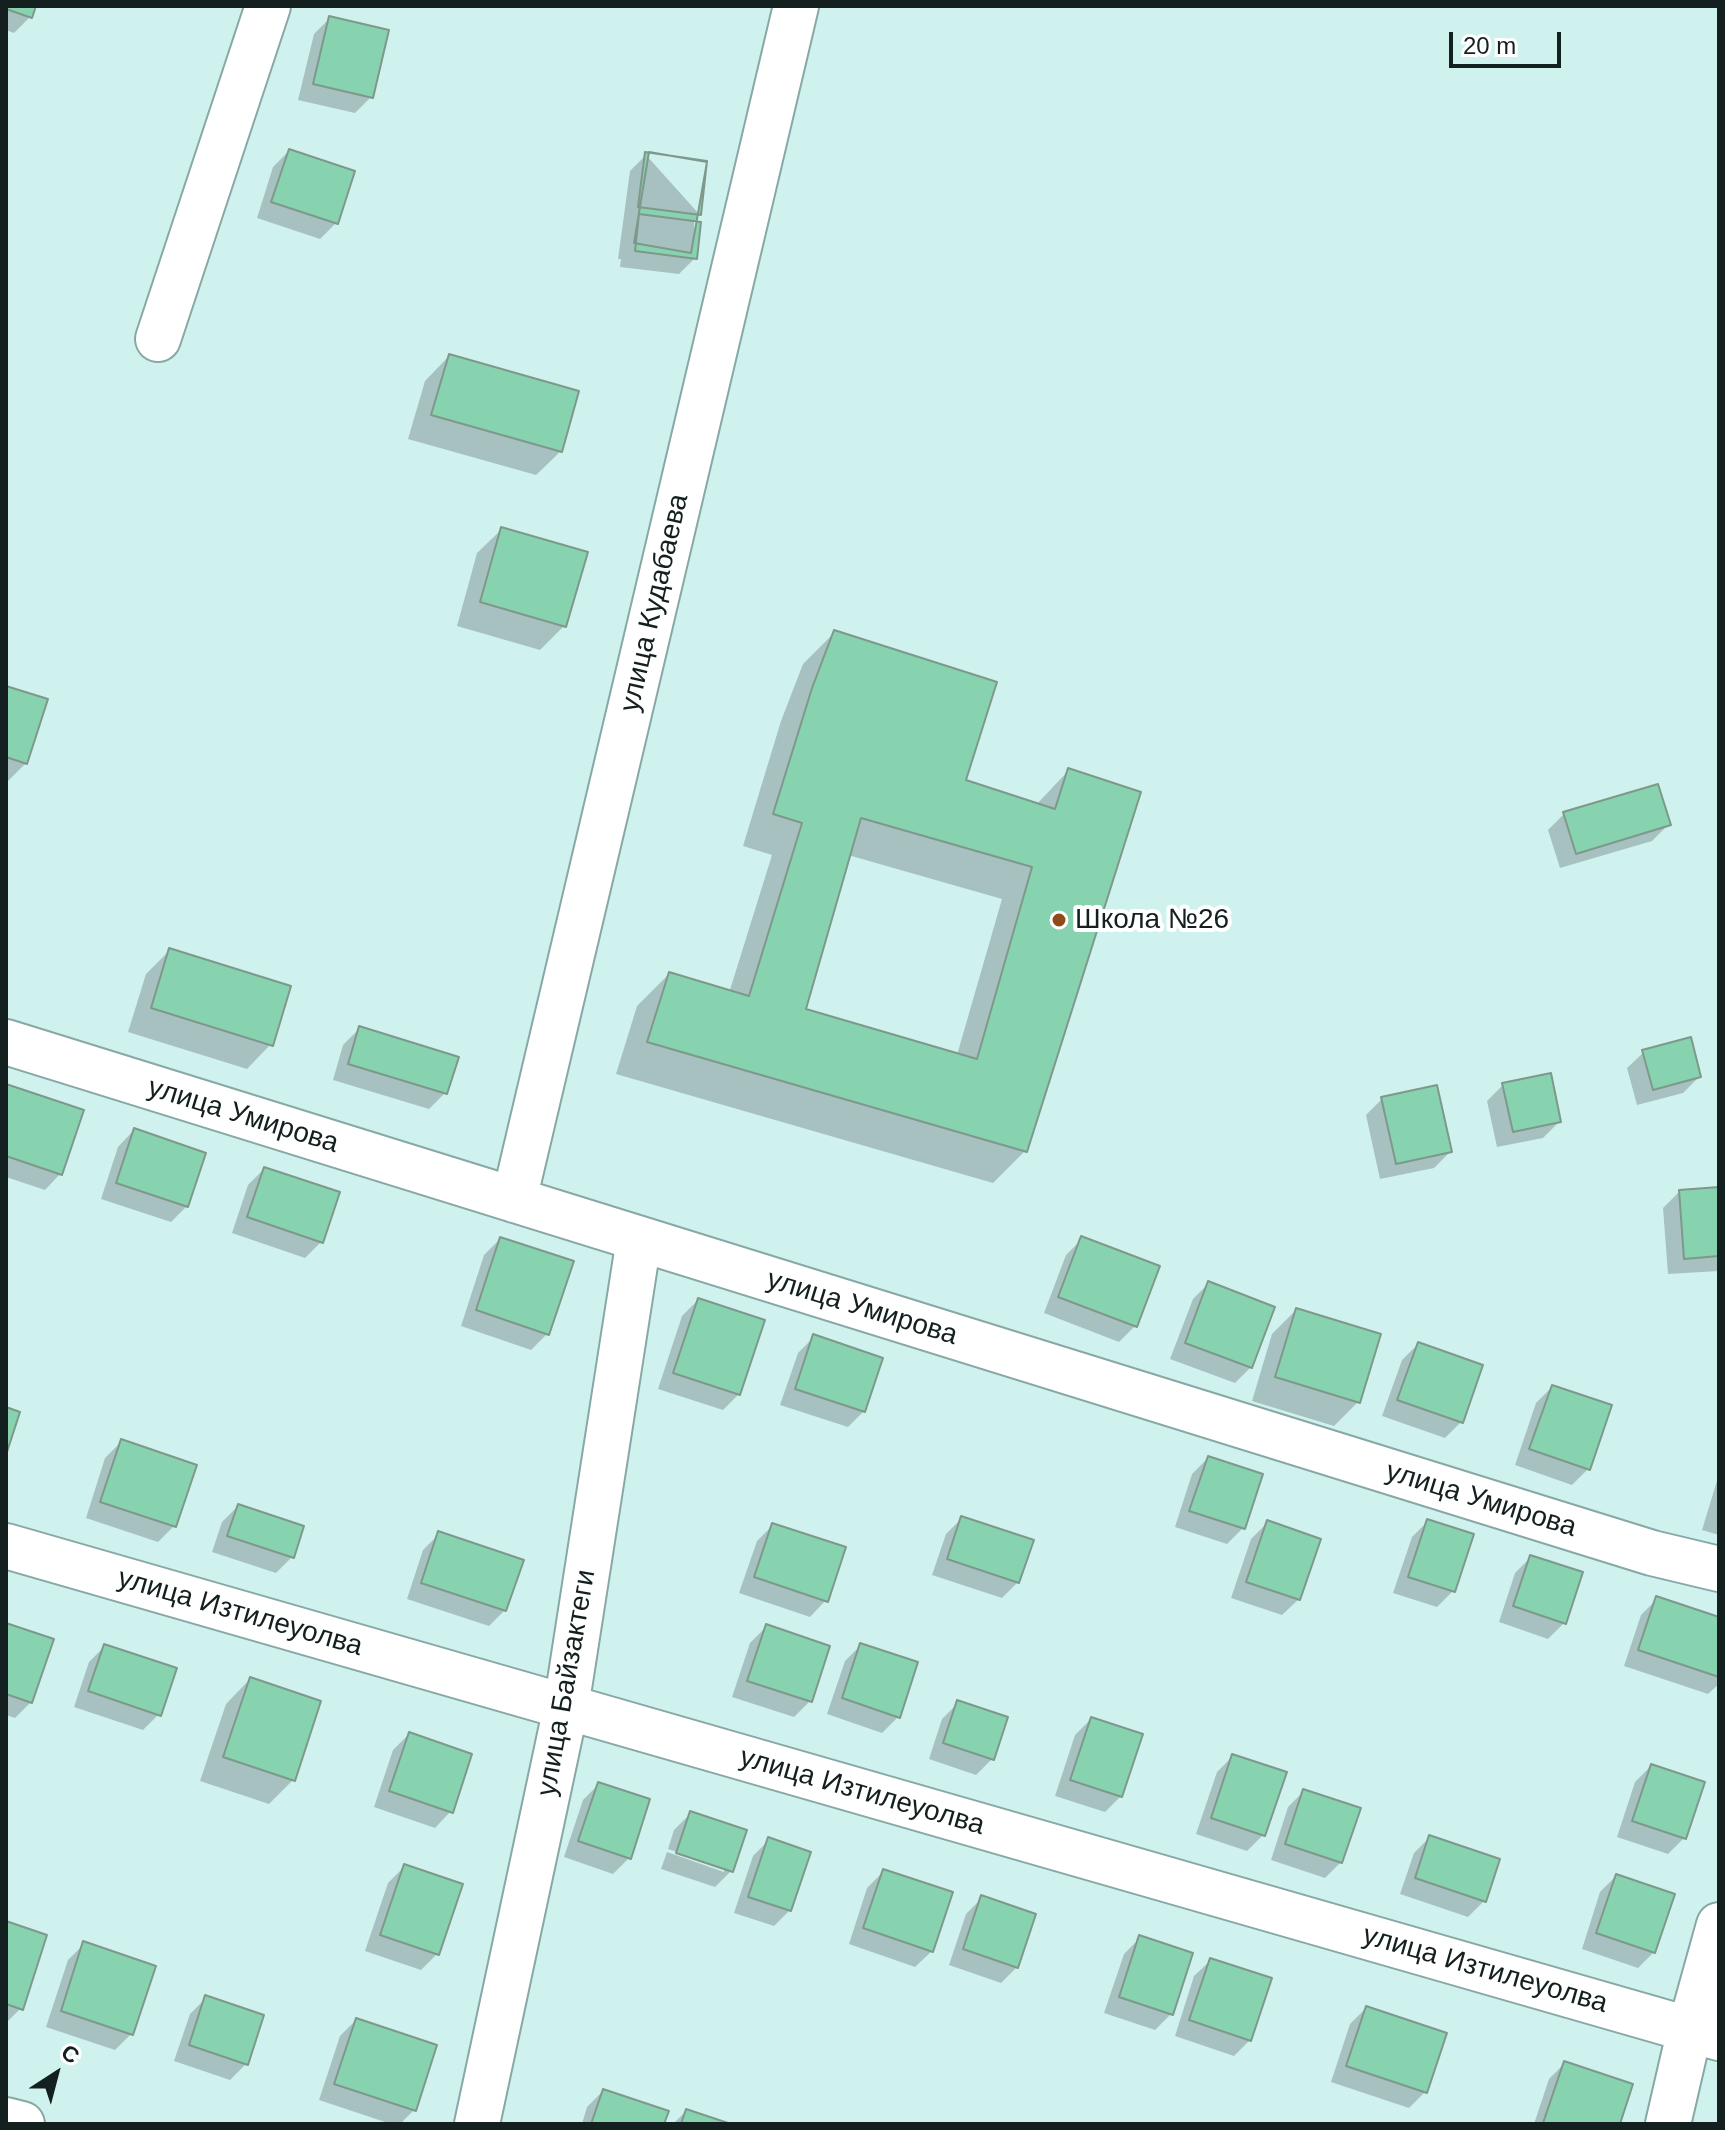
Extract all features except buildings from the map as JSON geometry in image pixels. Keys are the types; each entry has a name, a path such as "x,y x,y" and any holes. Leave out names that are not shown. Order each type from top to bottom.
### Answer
{"street":[{"path":"158,339 268,6"},
{"name":"улица Кудабаева","path":"514,1200 796,6"},
{"name":"улица Умирова","path":"6,1042 1652,1553 1719,1569"},
{"name":"улица Байзактеги","path":"477,2124 566,1707 639,1239"},
{"name":"улица Изтилеуолва","path":"6,1546 1705,2034"},
{"path":"1668,2124 1705,2034 1719,1925"},
{"path":"6,2120 22,2124"}],"place":[{"name":"Школа №26","path":"1059,920"}]}
